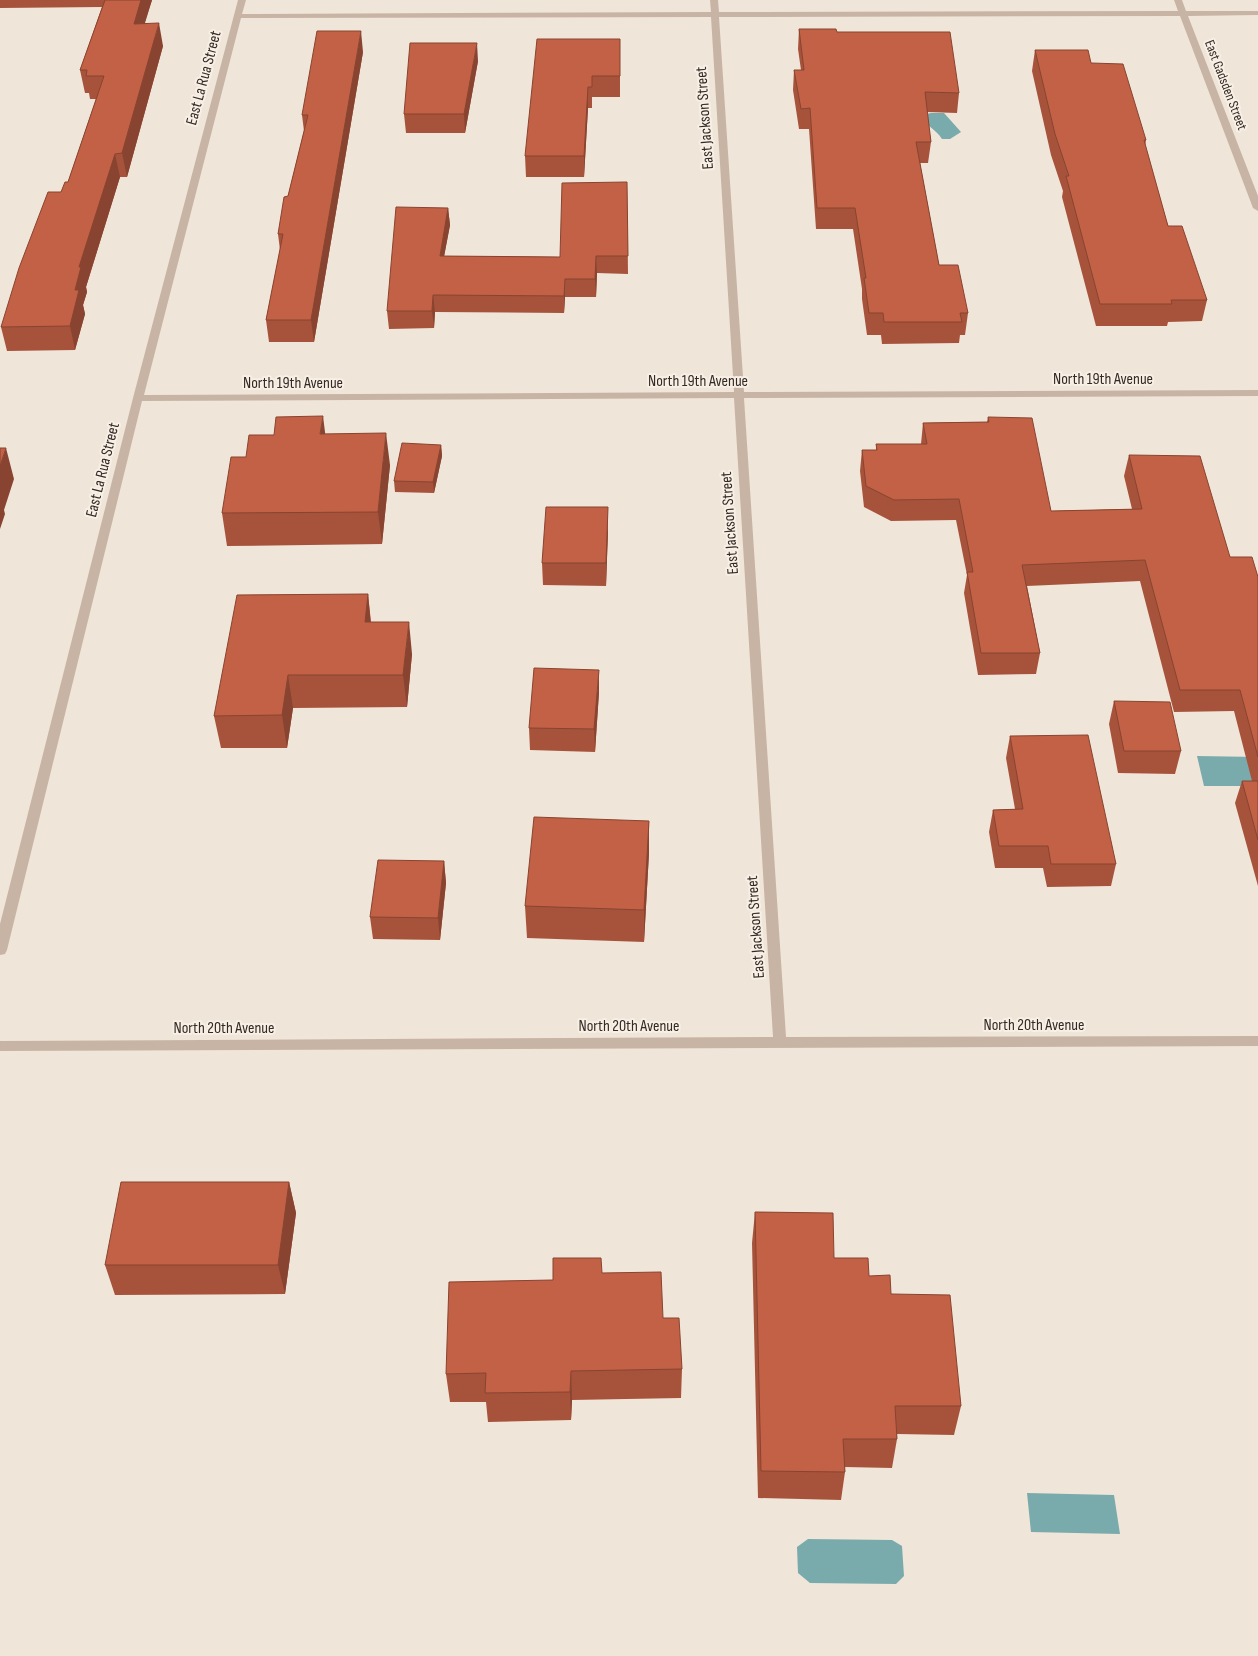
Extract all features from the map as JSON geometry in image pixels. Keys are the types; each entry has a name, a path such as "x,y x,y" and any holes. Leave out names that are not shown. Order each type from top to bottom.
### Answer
{"street":[{"name":"East La Rua Street","path":"0,950 138,398 242,0"},
{"name":"East Jackson Street","path":"714,0 780,1043"},
{"name":"East Gadsden Street","path":"1178,0 1258,208"},
{"path":"237,16 1258,12"},
{"name":"North 19th Avenue","path":"138,398 1258,393"},
{"name":"North 20th Avenue","path":"0,1046 1258,1041"}],"water":[{"path":"944,113 961,132 950,139 942,139 926,123 922,115"},
{"path":"1197,756 1258,757 1258,786 1204,786"},
{"path":"1027,1493 1114,1495 1120,1534 1031,1532"},
{"path":"808,1539 892,1540 902,1546 904,1576 896,1584 810,1583 798,1573 797,1547"}],"building":[{"path":"105,0 141,0 134,24 159,23 122,153 115,154 79,267 81,267 75,290 79,290 70,326 1,327 19,268 48,192 61,192 65,182 68,182 104,76 86,76 87,70 80,70"},
{"path":"799,29 836,29 837,32 950,32 959,93 925,92 931,142 916,142 939,265 958,265 968,313 960,313 962,322 884,322 883,313 869,313 864,278 866,278 855,208 817,208 810,108 801,109 794,70 804,70"},
{"path":"317,31 361,31 311,320 266,320 283,234 278,234 284,197 288,196 308,115 302,115"},
{"path":"537,39 620,39 620,76 592,76 592,87 588,87 584,156 525,156"},
{"path":"410,43 477,43 464,114 404,114"},
{"path":"1035,50 1088,50 1091,63 1123,64 1146,140 1144,140 1168,226 1182,226 1207,300 1171,300 1172,304 1100,304 1066,176 1069,176 1055,134"},
{"path":"627,182 628,256 596,256 595,279 565,279 564,296 433,295 432,311 387,311 396,207 448,208 440,256 560,257 562,183"},
{"path":"323,416 320,434 386,433 378,512 222,513 231,457 246,457 249,435 274,435 276,417"},
{"path":"988,417 1032,418 1051,511 1142,509 1129,455 1200,456 1230,557 1252,557 1258,577 1258,757 1240,690 1180,690 1145,560 1022,565 1040,653 981,653 967,572 973,572 959,499 894,500 866,486 862,450 877,450 876,444 927,444 923,423 989,422"},
{"path":"402,443 441,445 433,482 394,481"},
{"path":"0,448 6,448 0,466"},
{"path":"546,507 608,507 606,563 542,563"},
{"path":"368,594 365,622 409,622 403,675 288,675 282,715 214,716 237,595"},
{"path":"534,668 599,670 594,729 529,728"},
{"path":"1114,701 1170,702 1181,751 1124,751"},
{"path":"1088,735 1116,864 1051,864 1048,846 999,846 993,810 1023,809 1010,736"},
{"path":"1242,781 1258,781 1258,840"},
{"path":"534,817 649,821 644,910 525,906"},
{"path":"378,860 444,861 438,918 370,917"},
{"path":"121,1182 289,1182 278,1265 105,1265"},
{"path":"755,1212 833,1213 834,1258 868,1258 869,1276 890,1275 891,1294 950,1295 961,1406 895,1406 897,1439 843,1439 845,1472 761,1471"},
{"path":"553,1258 601,1258 602,1273 661,1272 663,1318 679,1318 682,1369 571,1371 570,1392 485,1393 486,1373 446,1374 449,1282 553,1280"}]}
